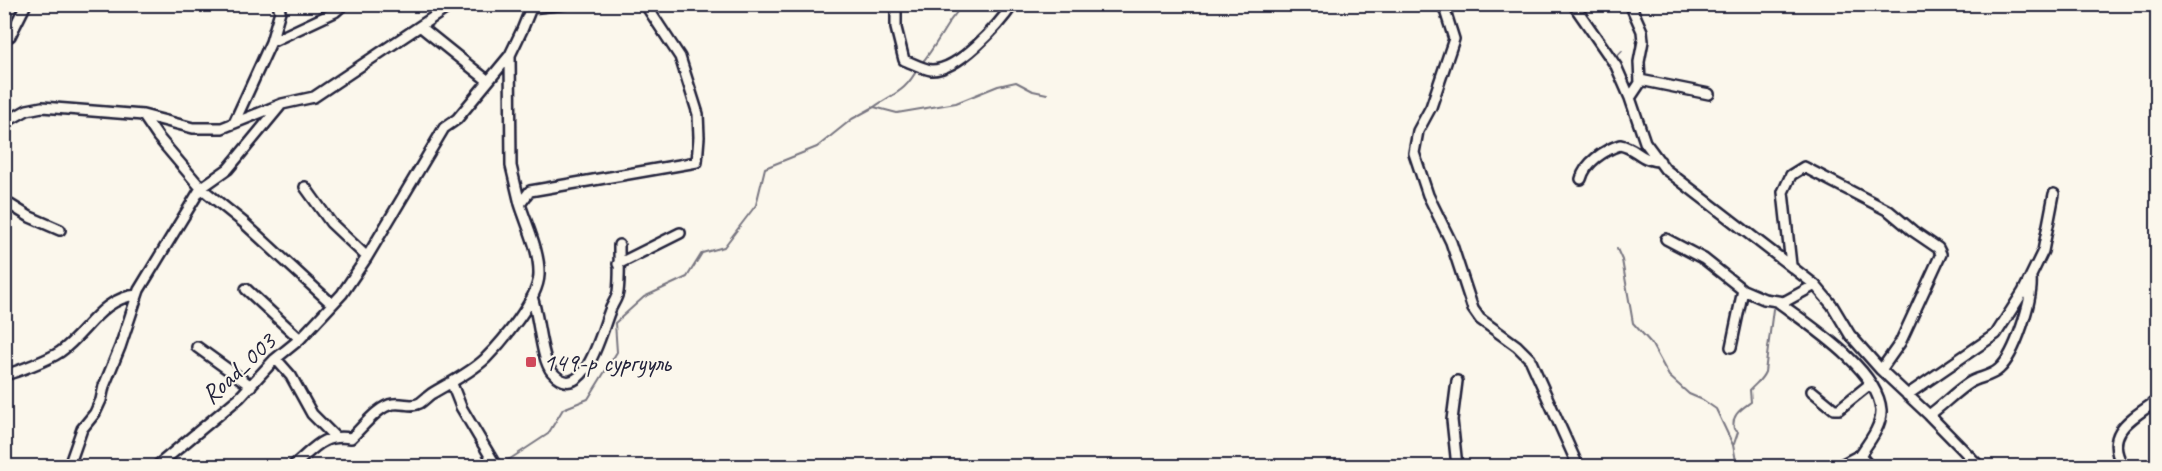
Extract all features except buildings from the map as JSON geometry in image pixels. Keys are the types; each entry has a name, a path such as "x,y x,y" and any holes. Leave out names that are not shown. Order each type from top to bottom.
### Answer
{"street":[{"path":"4,34 10,36 26,4"},
{"path":"234,123 271,42 280,11 278,4"},
{"path":"271,42 335,12 344,4"},
{"path":"4,123 27,110 42,107 143,115 193,128 222,128 282,104 314,97 453,4"},
{"path":"293,466 322,441 334,436 351,438 381,408 394,403 412,405 452,384 485,359 519,318 532,297 539,278 539,264 510,166 510,55 530,6 565,4"},
{"path":"520,204 530,191 697,162 698,114 680,57 645,4"},
{"path":"896,4 896,28 904,60 930,70 950,66 977,45 1004,18 1013,4"},
{"path":"1443,4 1454,39 1431,107 1418,131 1414,153 1428,195 1451,242 1473,309 1480,319 1517,346 1530,359 1565,440 1580,466"},
{"path":"1573,4 1616,66 1645,142 1665,169 1815,285 1832,305 1850,335 1881,370 1979,466"},
{"path":"1630,4 1643,34 1639,62 1640,80 1630,98"},
{"path":"421,27 488,80"},
{"name":"Road_003","path":"158,466 240,397 276,359 300,339 342,294 367,257 444,128 457,119 510,55"},
{"path":"1640,80 1709,94"},
{"path":"69,466 82,429 95,413 101,400 137,295 201,188 228,169 282,104"},
{"path":"143,115 158,137 201,188 243,222 332,304"},
{"path":"1581,179 1587,167 1599,156 1620,145 1646,160 1660,161"},
{"path":"1791,265 1783,192 1791,175 1804,167 1810,168 1889,211 1938,248 1941,254 1900,343 1881,370"},
{"path":"305,188 331,223 367,257"},
{"path":"1907,396 1996,334 2043,251 2054,194"},
{"path":"4,201 30,217 60,230"},
{"path":"618,264 680,233"},
{"path":"1666,239 1711,264 1752,296 1784,302 1815,285"},
{"path":"532,297 537,311 546,363 561,379 579,378 598,344 609,310 618,293 620,245"},
{"path":"1929,415 1972,381 1998,370 2008,358 2022,324 2030,295 2031,275"},
{"path":"246,289 300,339"},
{"path":"1731,347 1743,290"},
{"path":"4,375 17,372 59,353 105,307 127,296 137,295"},
{"path":"1778,302 1852,360 1878,398 1880,415 1878,426 1860,455 1839,466"},
{"path":"197,346 250,386"},
{"path":"1852,360 1863,350"},
{"path":"276,359 291,376 312,414 334,436"},
{"path":"1456,466 1452,420 1457,381"},
{"path":"452,384 461,407 496,466"},
{"path":"1812,391 1834,409 1839,409 1870,384"},
{"path":"2123,466 2117,452 2119,431 2126,423 2155,402"},
{"path":"1860,455 1869,466"}],"waterway":[{"path":"921,64 960,4"},
{"path":"1617,56 1622,51"},
{"path":"874,107 904,87 918,68"},
{"path":"497,464 510,459 548,434 563,409 588,399 617,352 615,323 644,297 687,277 702,253 724,247 756,205 765,168 817,147 852,119 874,107 897,113 956,103 998,86 1016,82 1033,91 1047,94"},
{"path":"1617,249 1622,260 1633,323 1651,343 1669,376 1689,394 1716,409 1733,445 1737,466"},
{"path":"1734,444 1738,432 1734,429 1733,424 1735,416 1751,402 1750,390 1765,372 1773,309"}],"place":[{"name":"149-р сургууль","path":"531,362"}]}
